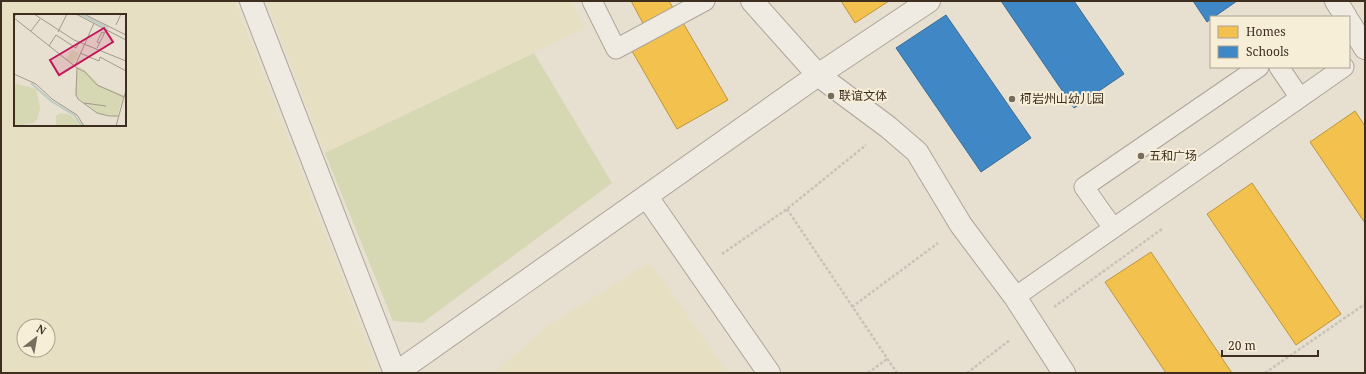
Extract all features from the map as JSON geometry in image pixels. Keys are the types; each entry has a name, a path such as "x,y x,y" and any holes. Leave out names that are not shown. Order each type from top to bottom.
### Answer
{"street":[{"path":"251,1 396,373 818,75 929,1"},
{"path":"752,1 818,75 888,127 917,152 962,225 1015,297 1064,373"},
{"path":"1336,1 1345,16"},
{"path":"1350,24 1365,48"},
{"path":"647,197 770,373"}],"lane":[{"path":"592,1 616,49 705,1"},
{"path":"1350,63 1365,52"},
{"path":"1113,228 1084,187 1258,68"},
{"path":"1280,68 1300,98"},
{"path":"1015,297 1343,68"}],"path":[{"path":"698,271 787,209 888,127"},
{"path":"787,209 897,373"},
{"path":"852,307 962,225"},
{"path":"1265,373 1365,304"},
{"path":"967,373 1032,324"},
{"path":"868,373 887,359"}],"shaded area":[{"path":"1,1 235,1 379,373 1,373"},
{"path":"266,1 571,1 585,28 325,153"},
{"path":"650,262 728,373 494,373 546,327"}],"green space":[{"path":"534,53 612,183 422,323 393,321 325,153"}],"building: Homes":[{"path":"631,1 669,1 675,11 645,27"},
{"path":"841,1 889,1 855,23"},
{"path":"682,21 728,100 677,129 632,51"},
{"path":"1355,111 1365,126 1365,223 1310,142"},
{"path":"1252,183 1341,314 1296,345 1207,214"},
{"path":"1151,252 1232,373 1166,373 1105,282"}],"building: Schools":[{"path":"1001,1 1074,1 1124,74 1074,108"},
{"path":"1193,1 1237,1 1215,16 1210,16 1210,20 1207,22"},
{"path":"946,15 1031,138 981,172 896,48"}],"place":[{"name":"联谊文体","path":"831,96"},
{"name":"柯岩州山幼儿园","path":"1012,99"},
{"name":"五和广场","path":"1141,156"}]}
